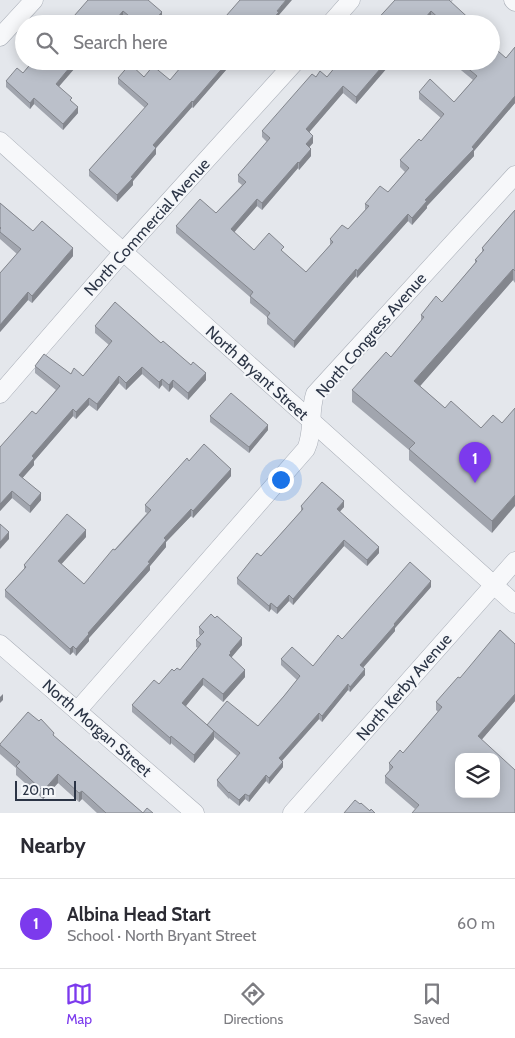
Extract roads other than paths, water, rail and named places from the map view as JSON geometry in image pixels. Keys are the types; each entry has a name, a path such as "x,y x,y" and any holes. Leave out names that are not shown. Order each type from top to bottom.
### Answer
{"street":[{"path":"20,15 34,0"},
{"path":"338,15 352,0"},
{"path":"0,37 15,21"},
{"name":"North Commercial Avenue","path":"0,394 123,252 288,70"},
{"name":"North Bryant Street","path":"0,141 515,604"},
{"name":"North Congress Avenue","path":"77,710 306,449 310,441 315,394 515,175"},
{"name":"North Kerby Avenue","path":"292,813 515,561"},
{"name":"North Morgan Street","path":"0,644 194,813"}],"place":[{"name":"Albina Head Start","path":"475,483"}]}
